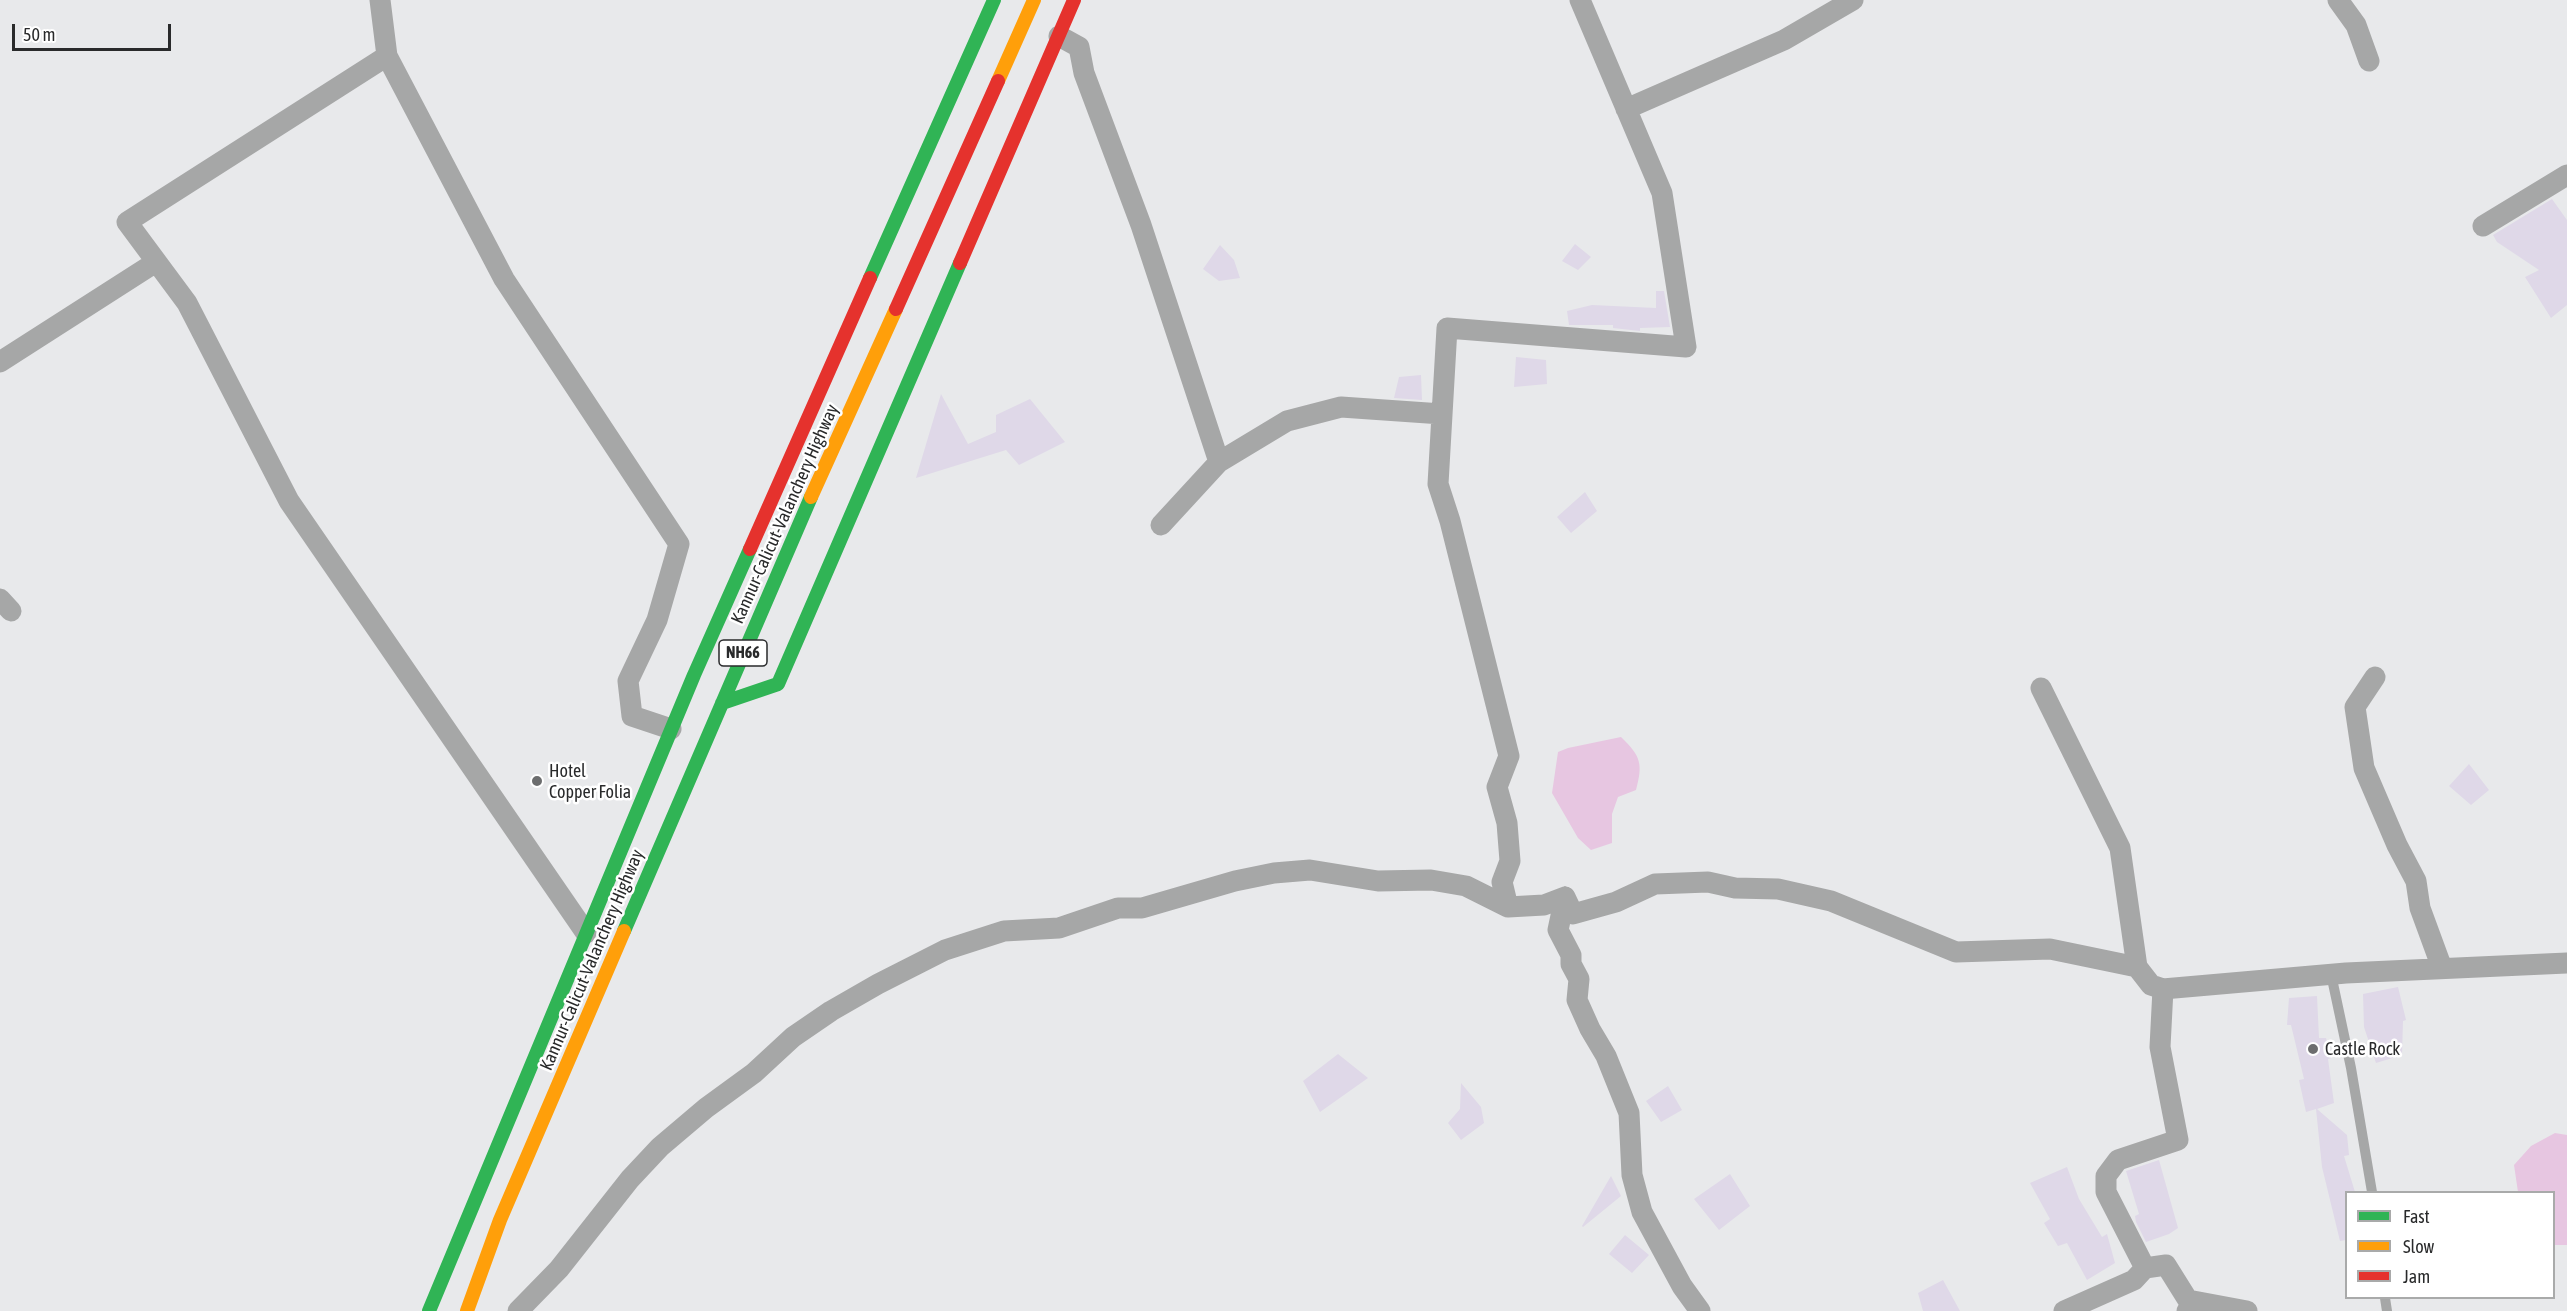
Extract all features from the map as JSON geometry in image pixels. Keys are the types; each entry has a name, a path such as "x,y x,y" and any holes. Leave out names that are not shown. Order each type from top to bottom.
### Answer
{"main road":[{"name":"Kannur-Calicut-Valanchery Highway","path":"467,1311 500,1220 722,703 1034,0"},
{"path":"722,703 777,684 1074,0"},
{"name":"Kannur-Calicut-Valanchery Highway","path":"429,1311 671,729 992,1"}],"street":[{"path":"380,0 387,56 504,279 679,544 657,620 628,681 632,716 671,729"},
{"path":"1508,907 1502,882 1510,861 1508,832 1497,787 1509,756 1450,521 1438,484 1447,328 1686,347 1662,193 1580,0"},
{"path":"1626,109 1784,40 1853,0"},
{"path":"2338,0 2356,25 2368,61"},
{"path":"1059,36 1079,47 1084,73 1141,225 1220,462"},
{"path":"387,56 127,222 186,303 289,501 586,933"},
{"path":"2483,226 2567,175"},
{"path":"0,362 156,262"},
{"path":"1161,525 1220,462 1287,421 1341,406 1442,414"},
{"path":"2375,677 2355,707 2364,768 2397,845 2416,881 2420,908 2442,968"},
{"path":"2041,688 2120,848 2137,967 2151,985 2163,989 2331,974 2567,963"},
{"path":"518,1311 559,1269 630,1179 660,1147 705,1107 754,1073 793,1037 831,1011 945,950 973,939 1004,931 1059,928 1118,908 1142,908 1235,881 1274,873 1310,870 1378,881 1431,880 1466,886 1508,907 1544,906 1565,897"},
{"path":"1565,897 1573,914 1616,902 1655,884 1708,882 1735,888 1778,890 1831,901 1956,952 2050,949 2137,967"},
{"path":"1565,897 1557,930 1571,955 1571,964 1579,979 1577,1000 1610,1066 1629,1113 1632,1175 1642,1212 1682,1286 1700,1311"},
{"path":"2145,1268 2106,1192 2106,1176 2118,1160 2178,1140 2160,1047 2163,989"},
{"path":"2064,1311 2094,1305 2134,1280 2145,1268 2166,1265 2188,1306 2247,1311"}],"lane":[{"path":"2331,974 2351,1068 2372,1191"}],"shaded area":[{"path":"1621,737 1639,761 1636,790 1618,797 1612,814 1612,843 1591,850 1578,838 1552,793 1558,752"},
{"path":"2555,1133 2567,1135 2567,1245 2555,1245 2555,1191 2518,1191 2514,1165 2531,1146"}],"building":[{"path":"2552,199 2567,220 2567,305 2551,318 2525,277 2539,270 2497,242 2493,235"},
{"path":"1575,244 1591,257 1578,270 1562,261"},
{"path":"1220,245 1234,260 1240,278 1219,281 1203,269"},
{"path":"1656,291 1664,291 1670,327 1640,328 1640,331 1613,328 1613,325 1569,325 1567,311 1592,305 1656,308"},
{"path":"1516,357 1546,360 1547,384 1514,387"},
{"path":"1421,375 1422,400 1394,398 1399,377"},
{"path":"941,394 968,444 996,432 996,415 1030,399 1065,442 1019,465 1006,450 916,478"},
{"path":"1585,492 1597,511 1571,533 1557,517"},
{"path":"2469,764 2489,790 2471,805 2449,786"},
{"path":"2398,987 2406,1020 2403,1021 2402,1055 2376,1063 2364,1027 2363,994"},
{"path":"2317,996 2319,1038 2326,1038 2331,1058 2328,1059 2334,1103 2317,1109 2347,1135 2349,1155 2344,1156 2355,1191 2345,1191 2345,1240 2340,1241 2322,1167 2316,1109 2306,1112 2299,1080 2304,1079 2291,1025 2287,1025 2289,998"},
{"path":"1338,1054 1368,1078 1320,1112 1303,1081"},
{"path":"1461,1083 1481,1107 1484,1123 1461,1140 1448,1123 1460,1109"},
{"path":"1668,1086 1682,1110 1661,1122 1646,1101"},
{"path":"2159,1160 2178,1228 2169,1234 2146,1242 2136,1222 2135,1216 2139,1214 2126,1171"},
{"path":"2067,1167 2079,1199 2102,1237 2107,1234 2115,1263 2087,1280 2067,1243 2058,1246 2044,1223 2050,1219 2030,1183"},
{"path":"1730,1174 1750,1206 1719,1230 1694,1199"},
{"path":"1611,1176 1621,1196 1583,1227 1582,1226"},
{"path":"1625,1235 1649,1255 1632,1273 1609,1254"},
{"path":"1943,1280 1960,1311 1923,1311 1918,1293"}],"traffic: fast":[{"path":"870,278 994,0"},
{"path":"722,703 778,684 960,263"},
{"path":"624,931 811,497"},
{"path":"429,1311 694,675 750,549"}],"traffic: slow":[{"path":"998,81 1034,0"},
{"path":"811,497 896,309"},
{"path":"467,1311 500,1220 624,931"}],"traffic: jam":[{"path":"960,263 1074,0"},
{"path":"896,309 998,81"},
{"path":"750,549 870,278"}],"place":[{"name":"Hotel Copper Folia","path":"537,781"},
{"name":"Castle Rock","path":"2313,1049"}]}
